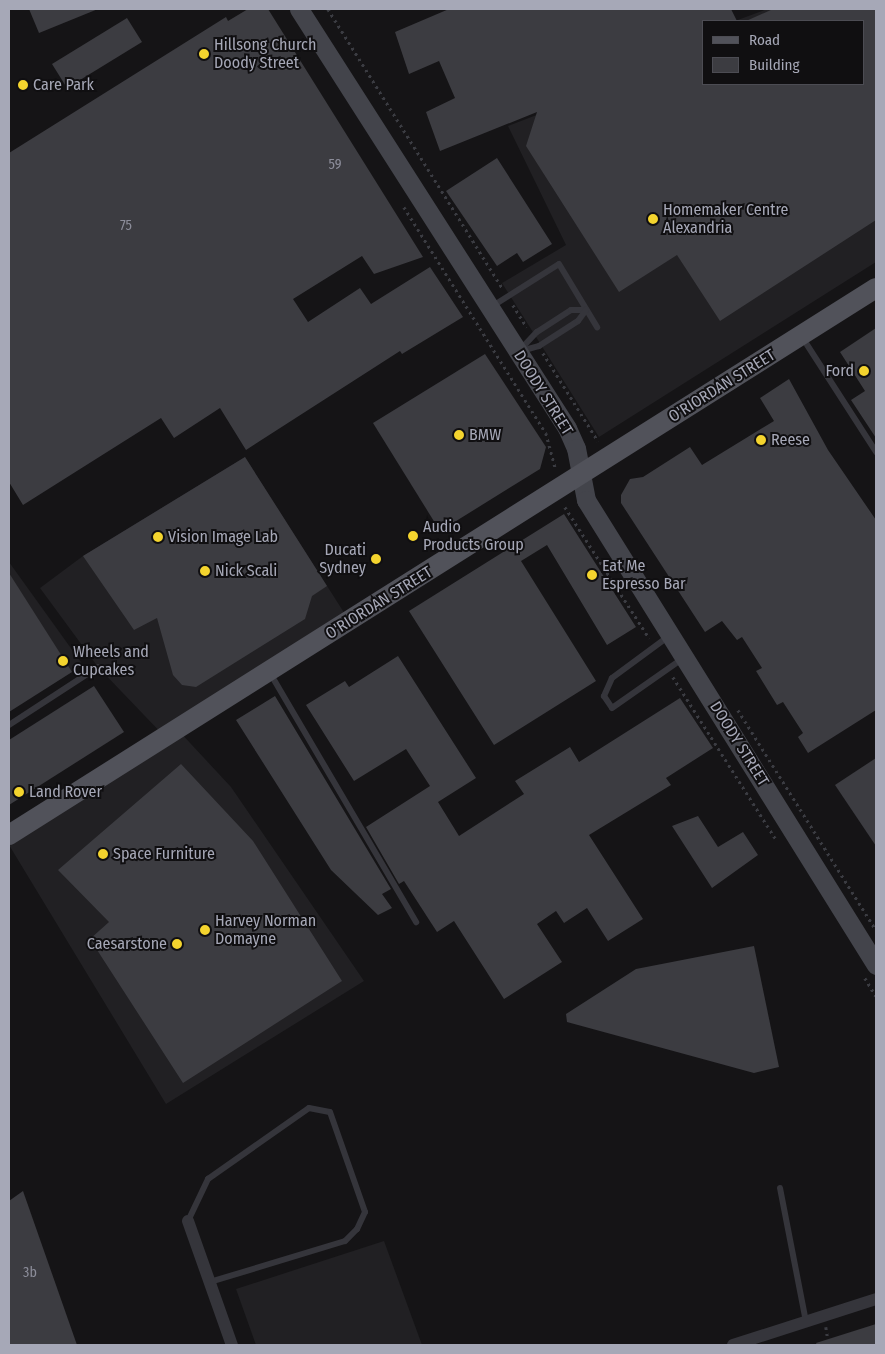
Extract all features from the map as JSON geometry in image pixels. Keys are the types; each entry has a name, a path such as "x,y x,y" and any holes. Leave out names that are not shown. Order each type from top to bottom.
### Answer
{"main road":[{"name":"O'RIORDAN STREET","path":"9,836 876,288"}],"street":[{"name":"DOODY STREET","path":"299,9 489,309 567,428 581,474 586,500 685,657 868,967"},
{"path":"188,1221 232,1345"},
{"path":"733,1345 876,1299"}],"lane":[{"path":"489,309 558,264 597,328"},
{"path":"518,352 533,337 571,310 586,310"},
{"path":"518,352 539,346 578,321 586,310"},
{"path":"802,336 876,452"},
{"path":"671,635 612,678 604,696 612,708 685,657"},
{"path":"9,725 98,668"},
{"path":"269,672 416,922"},
{"path":"188,1221 208,1179 309,1108 330,1112 365,1212 357,1229 345,1241 210,1282"},
{"path":"780,1188 806,1322"}],"path":[{"name":"DOODY STREET","path":"328,9 533,337"},
{"name":"DOODY STREET","path":"403,205 546,433 555,468"},
{"name":"DOODY STREET","path":"539,346 598,441"},
{"path":"565,507 654,647"},
{"name":"DOODY STREET","path":"668,669 779,844"},
{"path":"868,967 876,996"},
{"path":"824,1316 829,1345"}],"shaded area":[{"path":"767,9 876,9 876,262 599,437 502,283 566,245 508,126 630,79 702,81 702,85 865,85 865,20 738,20"},
{"path":"245,457 350,622 178,730 231,787 364,981 166,1104 9,845 166,738 98,667 40,588 83,556"},
{"path":"9,562 83,665 9,711"},
{"path":"384,1241 422,1345 256,1345 236,1289"}],"building":[{"path":"29,9 98,9 39,33"},
{"path":"248,9 268,9 423,257 374,274 362,256 293,299 308,322 360,288 371,304 430,267 463,317 402,354 400,351 246,450 220,408 174,438 161,418 23,505 9,482 9,153 226,17 228,21"},
{"path":"449,9 731,9 736,20 702,20 702,85 865,85 865,20 748,20 773,9 876,9 876,220 720,321 677,255 619,292 526,146 537,112 440,151 426,112 455,98 439,61 409,74 395,32"},
{"path":"127,18 142,42 67,88 52,64"},
{"path":"497,158 552,244 523,262 517,253 497,266 446,191"},
{"name":"Ford","path":"876,328 876,438 851,400 865,391 840,352"},
{"name":"BMW","path":"485,354 546,447 540,469 440,531 373,423"},
{"path":"789,379 828,450 876,520 876,710 808,753 798,737 803,733 783,702 777,705 756,671 762,668 742,637 737,640 722,621 705,632 621,503 621,495 630,479 643,477 690,447 702,465 774,421 760,398"},
{"name":"Nick Scali","path":"245,457 327,586 312,596 305,619 196,687 182,685 173,675 157,618 134,630 83,556"},
{"path":"564,514 636,627 607,645 547,545 521,561 596,681 494,745 409,611"},
{"path":"9,573 72,672 9,712"},
{"path":"398,656 476,778 438,802 459,836 524,794 515,781 570,747 579,762 680,698 713,748 666,778 671,785 589,835 643,919 608,941 587,908 564,923 556,911 537,924 562,962 504,999 454,921 437,932 404,881 399,884 366,827 430,786 406,749 354,781 306,705 345,681 349,687"},
{"path":"94,686 124,732 9,805 9,740"},
{"path":"275,696 391,889 382,894 392,908 378,915 331,870 236,720"},
{"path":"876,758 876,846 835,785"},
{"name":"Harvey Norman Domayne","path":"181,764 253,841 342,981 183,1083 90,939 109,922 58,870"},
{"path":"698,816 718,847 743,832 758,855 712,888 672,826"},
{"path":"754,946 779,1067 754,1073 567,1022 566,1014 636,969"},
{"path":"23,1191 77,1345 9,1345 9,1201"},
{"path":"876,1324 876,1345 817,1345 816,1343"}],"place":[{"name":"Hillsong Church Doody Street","path":"204,54"},
{"name":"Care Park","path":"23,85"},
{"name":"Homemaker Centre Alexandria","path":"653,219"},
{"name":"Ford","path":"864,371"},
{"name":"BMW","path":"459,435"},
{"name":"Reese","path":"761,440"},
{"name":"Audio Products Group","path":"413,536"},
{"name":"Vision Image Lab","path":"158,537"},
{"name":"Ducati Sydney","path":"376,559"},
{"name":"Nick Scali","path":"205,571"},
{"name":"Eat Me Espresso Bar","path":"592,575"},
{"name":"Wheels and Cupcakes","path":"63,661"},
{"name":"Land Rover","path":"19,792"},
{"name":"Space Furniture","path":"103,854"},
{"name":"Harvey Norman Domayne","path":"205,930"},
{"name":"Caesarstone","path":"177,944"}]}
